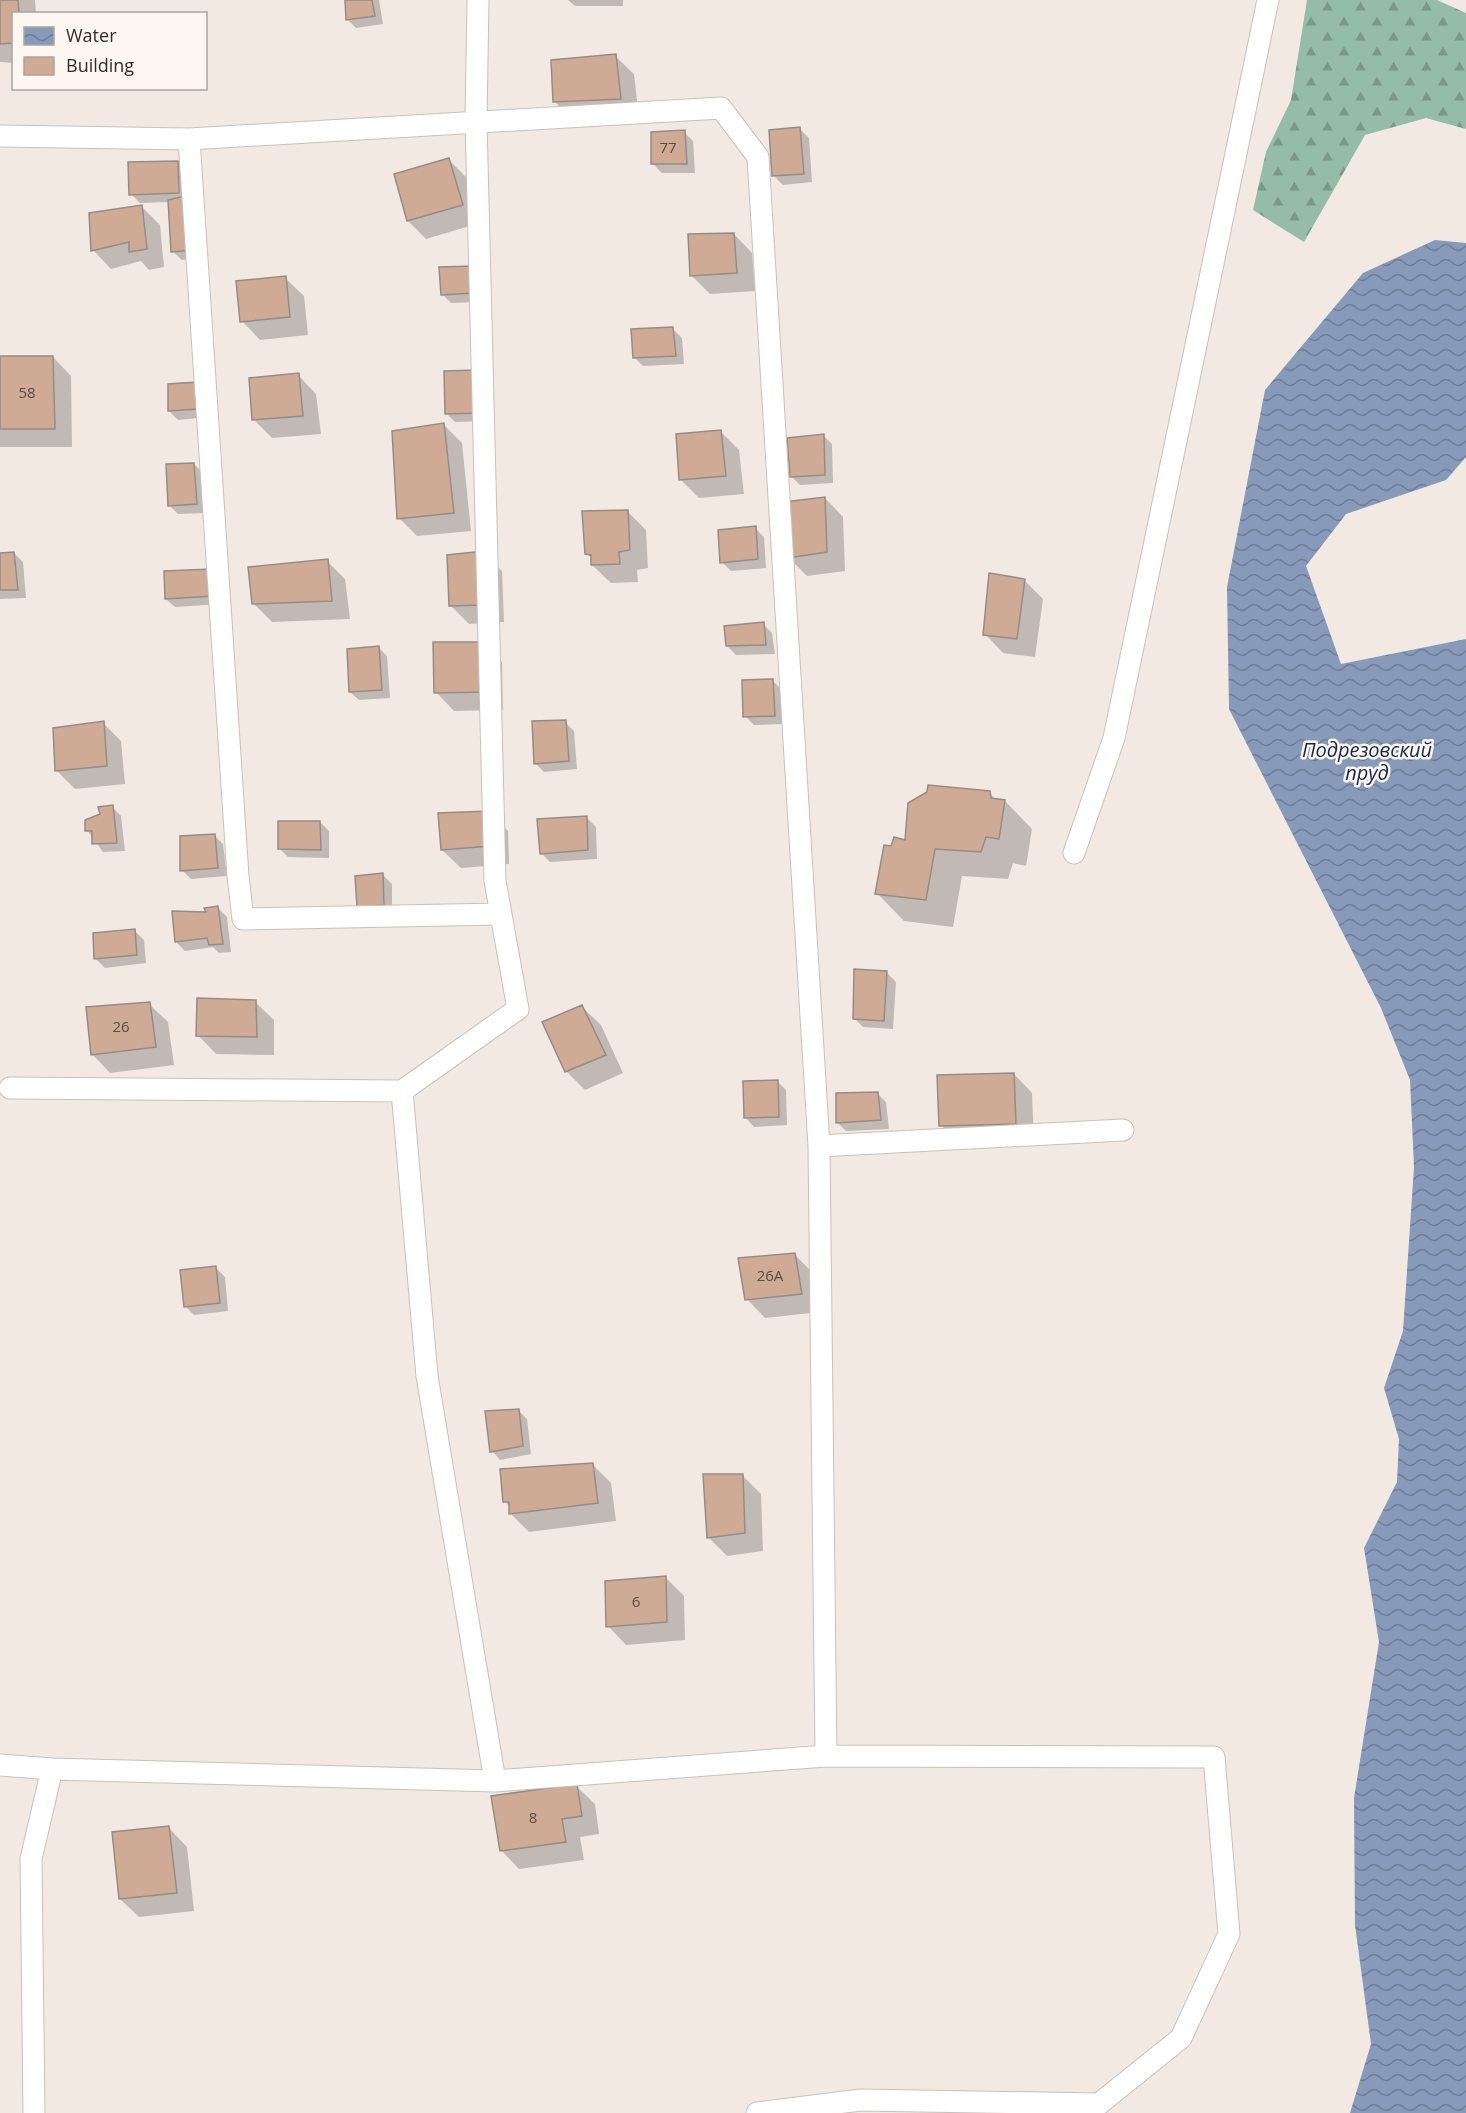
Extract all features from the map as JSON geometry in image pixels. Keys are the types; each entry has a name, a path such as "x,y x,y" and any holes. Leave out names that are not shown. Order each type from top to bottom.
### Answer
{"lane":[{"path":"10,1088 402,1091 518,1009 495,881 476,121 478,0"},
{"path":"1074,853 1114,738 1268,0"},
{"path":"0,136 189,139 721,108 758,157 819,1146 826,1755"},
{"path":"189,139 238,876 243,919 501,914"},
{"path":"402,1091 427,1376 495,1781"},
{"path":"819,1146 1123,1130"},
{"path":"0,1765 52,1769 495,1781 826,1755 1214,1757 1228,1934 1181,2038 1097,2109 861,2100 757,2113"},
{"path":"34,2113 31,1858 52,1769"}],"green space":[{"path":"1307,0 1437,0 1466,13 1466,129 1426,118 1365,135 1304,242 1253,210 1266,152 1291,100"}],"water":[{"name":"Подрезовский пруд","path":"1435,240 1466,243 1466,457 1446,480 1346,514 1306,566 1341,664 1466,639 1466,2113 1350,2113 1371,2044 1355,1925 1354,1798 1379,1642 1364,1548 1397,1482 1399,1439 1384,1388 1403,1331 1414,1167 1410,1080 1381,1008 1229,709 1227,587 1265,390 1363,273"}],"building":[{"path":"0,0 18,0 19,12 12,12 12,43 0,44"},
{"path":"345,0 372,0 375,16 346,20"},
{"path":"616,54 621,99 553,102 551,60"},
{"path":"800,127 804,174 772,176 769,130"},
{"path":"685,130 687,164 651,164 651,132"},
{"path":"449,158 463,205 407,221 394,174"},
{"path":"178,161 179,193 129,195 128,162"},
{"path":"189,195 193,250 171,252 168,200"},
{"path":"142,205 147,249 129,252 129,242 91,251 89,213"},
{"path":"734,233 737,273 690,276 688,234"},
{"path":"474,266 475,293 441,295 439,267"},
{"path":"286,276 290,317 240,322 236,281"},
{"path":"673,327 676,356 633,358 631,329"},
{"path":"0,356 53,356 55,429 0,429"},
{"path":"479,370 480,413 445,414 444,371"},
{"path":"299,373 303,416 252,420 249,378"},
{"path":"197,382 198,409 168,411 168,384"},
{"path":"444,423 454,513 397,519 392,431"},
{"path":"721,430 726,476 679,480 676,434"},
{"path":"824,434 825,475 790,477 787,438"},
{"path":"194,463 197,504 168,506 166,464"},
{"path":"825,497 827,552 788,558 784,502"},
{"path":"628,510 630,550 619,552 620,564 591,565 591,555 585,554 582,511"},
{"path":"756,526 758,559 720,563 718,530"},
{"path":"484,551 486,605 449,606 447,555"},
{"path":"14,552 18,590 0,590 0,553"},
{"path":"328,559 332,601 252,604 248,567"},
{"path":"212,569 214,596 165,599 164,571"},
{"path":"989,573 1025,579 1017,639 983,635"},
{"path":"764,622 766,645 726,646 724,626"},
{"path":"433,642 484,642 485,692 434,693"},
{"path":"379,646 382,690 349,692 347,649"},
{"path":"773,679 775,716 743,717 742,680"},
{"path":"566,720 569,761 534,764 532,721"},
{"path":"104,721 107,766 55,771 53,728"},
{"path":"928,785 990,791 991,798 1005,800 999,839 986,837 981,852 935,849 926,900 875,894 884,845 891,846 894,837 905,840 908,803 927,792"},
{"path":"113,805 117,843 92,844 92,831 85,831 85,820 100,814 98,807"},
{"path":"490,811 491,846 441,850 438,813"},
{"path":"587,816 588,850 540,854 537,819"},
{"path":"278,821 320,821 321,850 278,849"},
{"path":"215,834 218,868 180,871 180,836"},
{"path":"383,873 384,905 357,907 355,876"},
{"path":"218,906 223,944 209,945 207,938 175,942 172,911 206,912 204,908"},
{"path":"135,929 137,955 94,959 93,933"},
{"path":"854,969 887,971 884,1021 853,1019"},
{"path":"197,998 256,1000 257,1037 196,1036"},
{"path":"150,1002 156,1047 91,1055 86,1007"},
{"path":"582,1005 606,1055 565,1072 542,1022"},
{"path":"1014,1073 1016,1124 939,1126 937,1075"},
{"path":"778,1080 779,1117 744,1118 743,1081"},
{"path":"878,1092 881,1120 836,1123 836,1093"},
{"path":"795,1253 802,1294 745,1300 738,1258"},
{"path":"216,1266 220,1303 184,1307 180,1270"},
{"path":"519,1409 523,1446 490,1452 485,1411"},
{"path":"593,1463 598,1503 509,1514 509,1502 503,1502 500,1469"},
{"path":"703,1474 743,1474 745,1533 707,1538"},
{"path":"666,1576 667,1622 606,1627 605,1581"},
{"path":"577,1784 582,1816 562,1819 566,1842 500,1851 491,1796"},
{"path":"169,1826 177,1893 119,1899 112,1832"}]}
